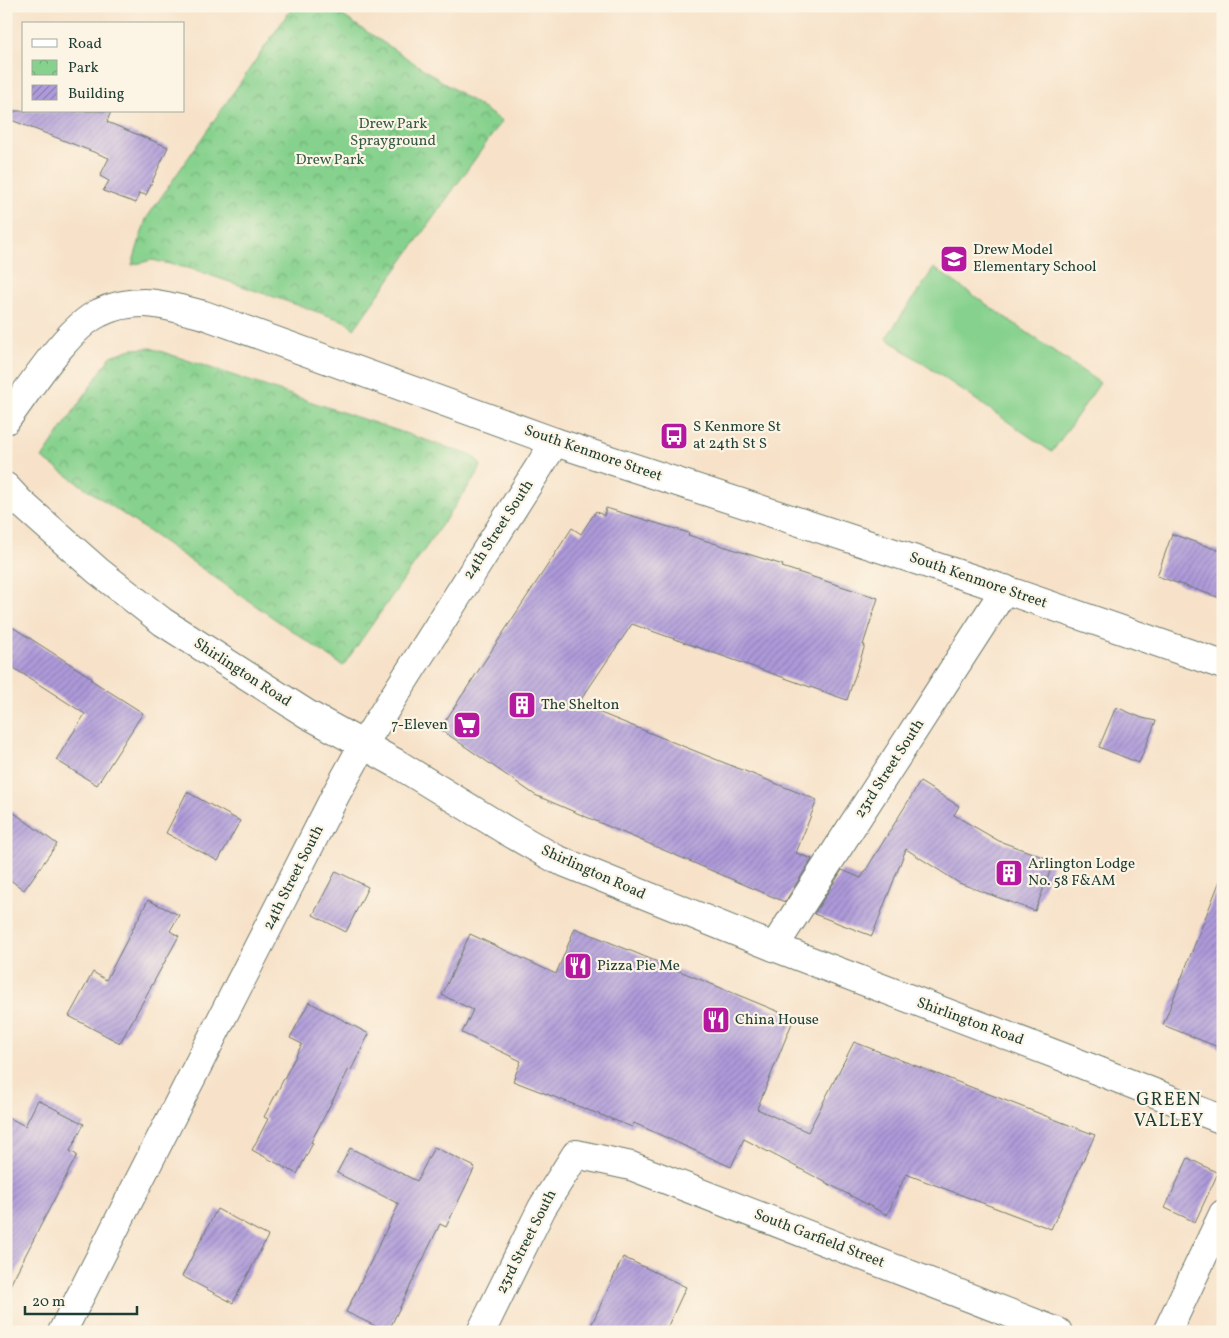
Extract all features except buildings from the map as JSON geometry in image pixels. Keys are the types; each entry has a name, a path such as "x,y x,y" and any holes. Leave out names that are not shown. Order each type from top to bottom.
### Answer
{"street":[{"name":"South Kenmore Street","path":"6,420 58,349 81,326 97,313 121,305 145,302 204,315 555,442 1005,589 1223,665"},
{"name":"24th Street South","path":"62,1332 336,794 364,745 555,442"},
{"name":"Shirlington Road","path":"6,487 20,502 98,571 162,622 307,714 364,745 556,859 774,948 1068,1059 1223,1120"},
{"name":"23rd Street South","path":"774,948 1005,589"},
{"name":"23rd Street South","path":"481,1332 542,1208 576,1154"},
{"name":"South Garfield Street","path":"576,1154 631,1166 1058,1332"},
{"path":"1168,1332 1223,1214"}],"green space":[{"name":"Drew Park","path":"293,6 328,6 502,121 354,329 347,322 192,269 152,260 132,265 146,219"},
{"path":"934,268 1100,383 1052,452 886,338"},
{"path":"151,348 473,456 481,465 478,473 343,666 42,458 111,356 132,349"}],"place":[{"name":"Drew Model Elementary School","path":"954,259"},
{"name":"S Kenmore St at 24th St S","path":"674,436"},
{"name":"The Shelton","path":"522,705"},
{"name":"7-Eleven","path":"467,725"},
{"name":"Arlington Lodge No. 58 F&AM","path":"1009,873"},
{"name":"Pizza Pie Me","path":"578,966"},
{"name":"China House","path":"716,1020"}],"district":[{"name":"GREEN VALLEY","path":"1169,1110"}],"park label":[{"name":"Drew Park Sprayground","path":"393,132"}]}
